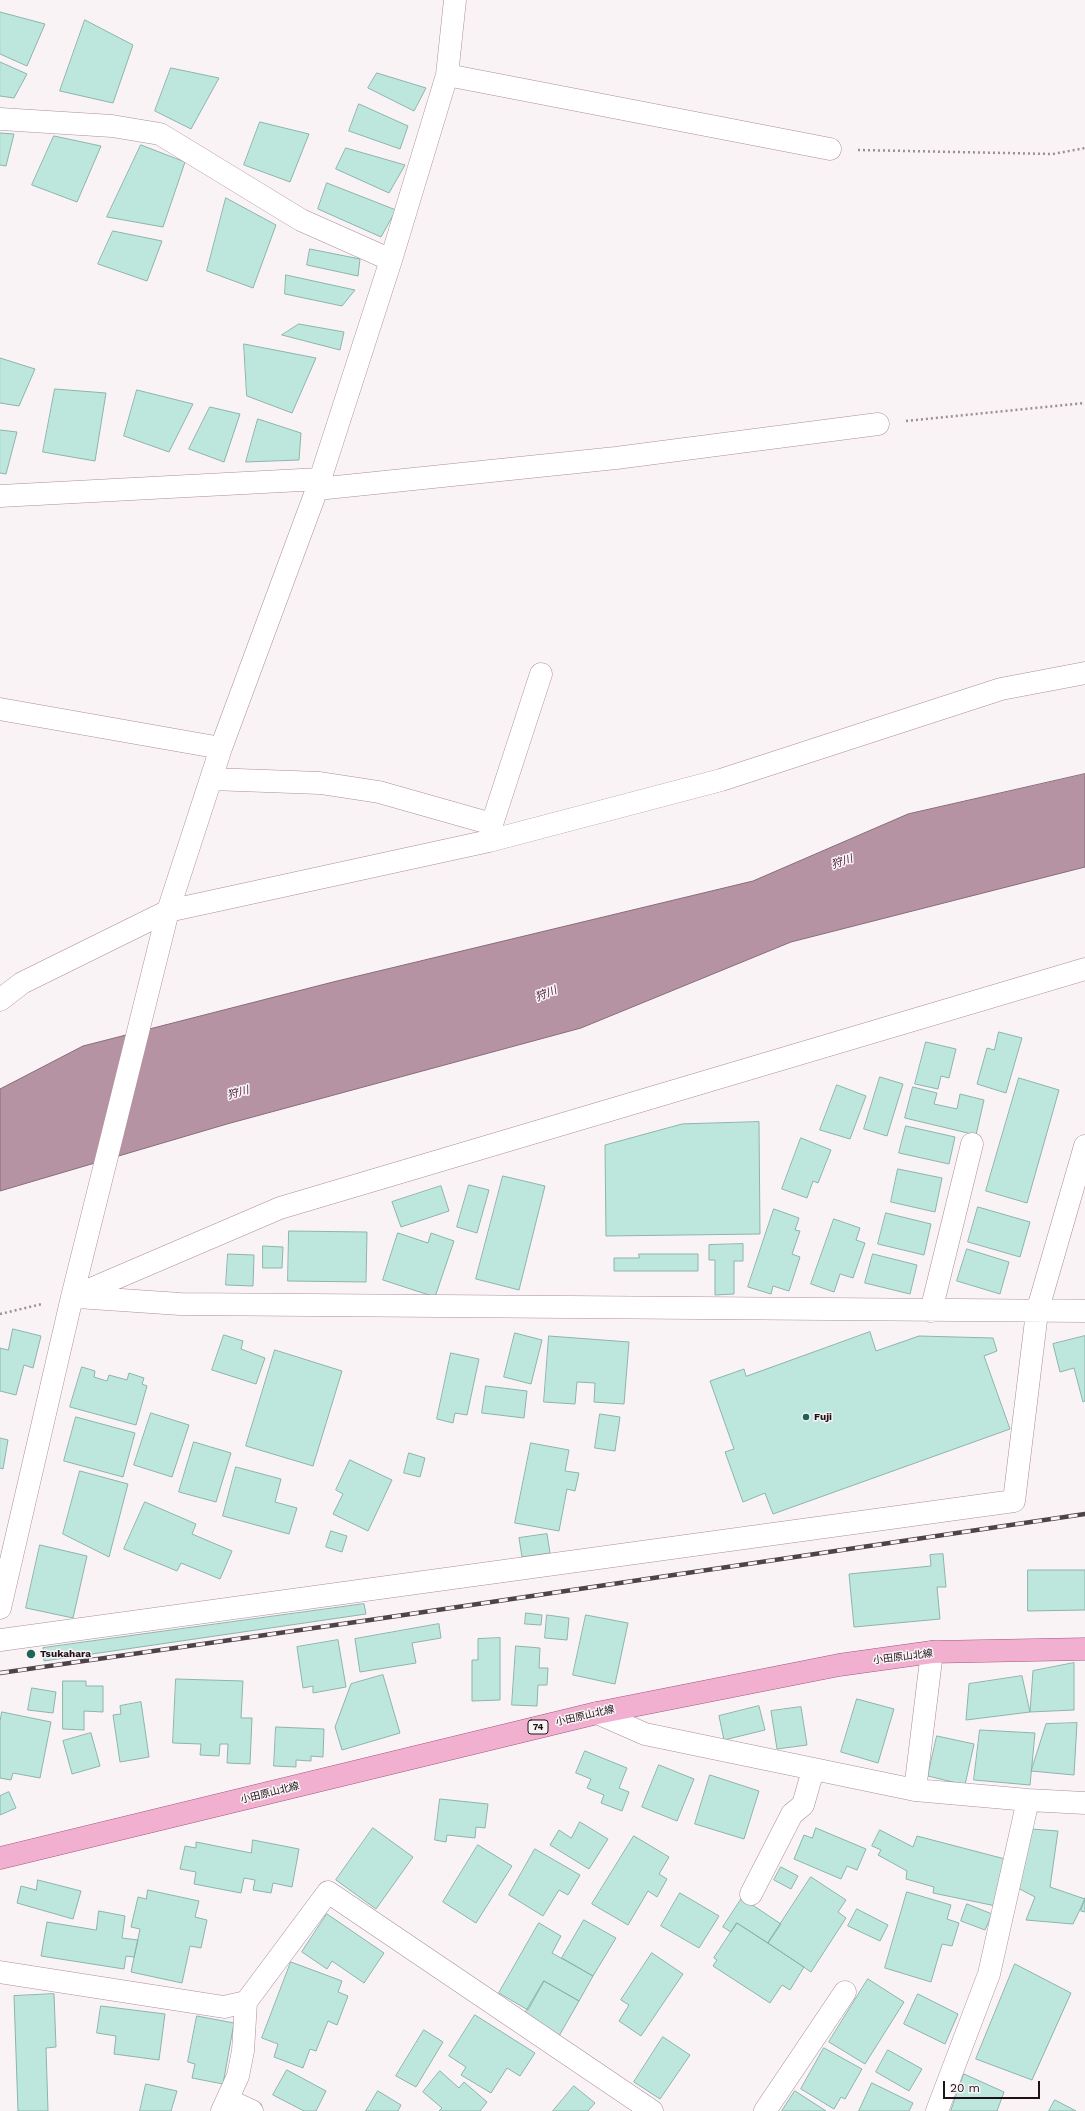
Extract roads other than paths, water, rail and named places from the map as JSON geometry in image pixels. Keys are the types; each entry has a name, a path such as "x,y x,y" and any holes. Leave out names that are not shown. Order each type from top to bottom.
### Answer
{"main road":[{"name":"小田原山北線","path":"0,1858 597,1713 839,1665 932,1652 1085,1649"}],"street":[{"path":"0,1608 72,1297 168,911 221,748 319,484 391,260 447,75 455,0"},
{"path":"447,75 830,149"},
{"path":"0,119 112,126 160,134 301,220 391,260"},
{"path":"1,499 319,484 616,458 878,424"},
{"path":"0,1000 22,983 168,911 490,833 721,780 1000,689 1085,673"},
{"path":"490,833 541,674"},
{"path":"0,709 221,748"},
{"path":"210,780 320,783 379,792 490,833"},
{"path":"72,1297 280,1208 1085,968"},
{"path":"0,981 22,983"},
{"path":"931,1311 972,1144"},
{"path":"0,1640 1014,1501 1037,1312 1085,1146"},
{"path":"72,1297 180,1304 1037,1312 1085,1311"},
{"path":"915,1790 932,1652"},
{"path":"597,1713 645,1734 915,1790 1028,1800 1085,1803"},
{"path":"751,1894 792,1814 803,1805 813,1770"},
{"path":"936,2111 990,1974 1028,1800"},
{"path":"252,2111 225,2105 238,2076 243,2051 246,2002 328,1892 652,2111"},
{"path":"0,1972 224,2007 246,2002"},
{"path":"765,2111 845,1992"}],"water":[{"name":"狩川","path":"1085,774 1085,867 791,942 581,1028 227,1124 0,1191 0,1089 83,1046 333,982 753,881 908,814"}],"railway":[{"path":"0,1673 370,1620 1085,1514"}],"place":[{"name":"Fuji","path":"806,1417"},
{"name":"Tsukahara","path":"31,1654"}]}
